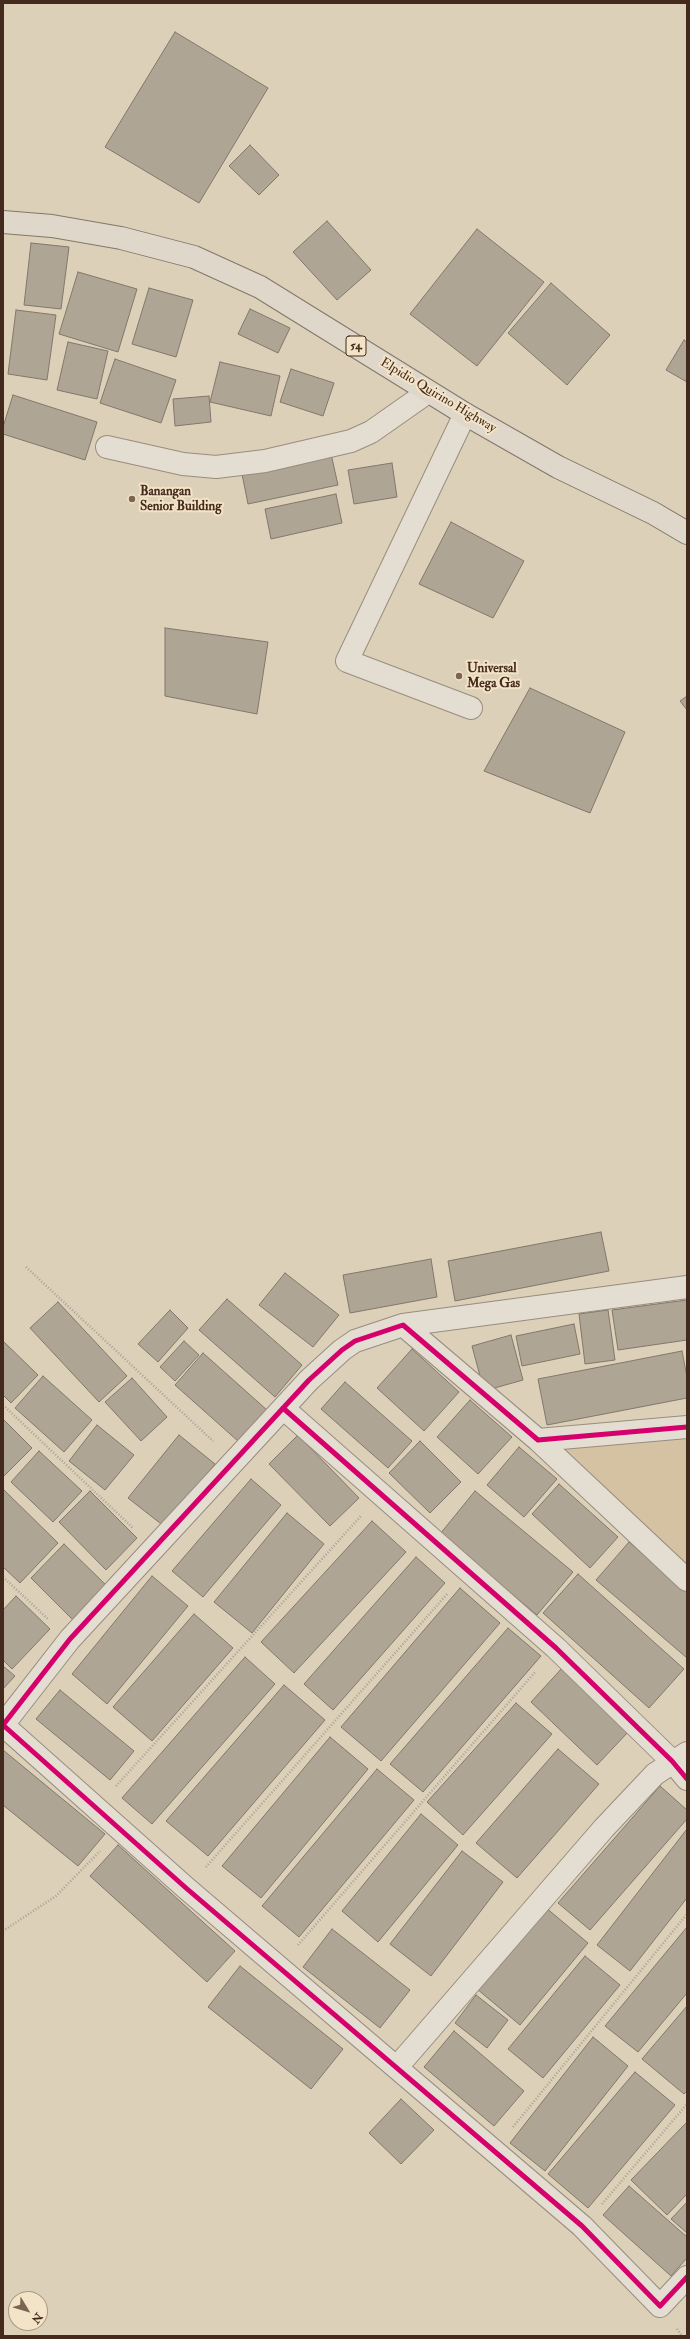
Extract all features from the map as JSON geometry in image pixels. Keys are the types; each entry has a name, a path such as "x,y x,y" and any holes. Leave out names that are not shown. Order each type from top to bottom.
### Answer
{"highway":[{"name":"Elpidio Quirino Highway","path":"3,222 52,226 121,238 194,257 260,287 465,414 558,467 653,513 687,533"}],"street":[{"path":"107,447 183,464 216,467 264,461 351,441 371,432 428,392"},
{"path":"465,414 347,661 471,708"},
{"path":"687,1287 403,1325 355,1341 342,1350 283,1408 236,1462 70,1639 3,1725 120,1831 582,2226 660,2306 687,2277"},
{"path":"403,1325 538,1440 687,1580"},
{"path":"283,1408 382,1493 468,1571 680,1757 687,1779"},
{"path":"538,1440 687,1427"},
{"path":"397,2067 604,1828 643,1786 680,1757"}],"path":[{"path":"26,1267 236,1462"},
{"path":"3,1405 155,1549"},
{"path":"96,1808 382,1493"},
{"path":"186,1888 468,1571"},
{"path":"3,1577 70,1639"},
{"path":"280,1967 556,1648"},
{"path":"3,1931 56,1896 120,1831"},
{"path":"494,2150 687,1914"},
{"path":"582,2226 687,2104"}],"shaded area":[{"path":"687,1430 687,1575 539,1441"}],"building":[{"path":"175,32 268,88 199,203 105,147"},
{"path":"250,145 279,175 259,195 229,166"},
{"path":"327,221 371,270 337,300 293,252"},
{"path":"477,229 544,282 477,366 410,314"},
{"path":"31,243 69,247 61,309 24,305"},
{"path":"78,272 137,289 118,352 59,334"},
{"path":"551,283 610,335 567,385 508,333"},
{"path":"149,288 193,300 176,357 132,344"},
{"path":"250,309 290,328 278,353 238,334"},
{"path":"16,310 56,315 47,380 8,374"},
{"path":"684,340 687,342 687,382 666,370"},
{"path":"68,342 108,351 97,399 57,390"},
{"path":"115,359 176,380 161,423 100,403"},
{"path":"220,362 280,376 271,416 210,402"},
{"path":"291,369 334,383 323,416 280,402"},
{"path":"13,395 97,422 85,460 3,434 3,427"},
{"path":"209,396 211,422 175,426 173,399"},
{"path":"331,454 338,485 248,504 242,474"},
{"path":"392,463 397,497 354,504 348,470"},
{"path":"336,494 342,523 271,539 265,509"},
{"path":"451,522 524,561 493,618 419,584"},
{"path":"165,628 268,642 257,714 165,696"},
{"path":"530,688 625,732 590,813 484,771"},
{"path":"687,696 687,710 680,701"},
{"path":"601,1232 609,1271 455,1301 448,1261"},
{"path":"431,1259 437,1297 350,1313 343,1275"},
{"path":"285,1273 339,1315 313,1347 259,1305"},
{"path":"227,1299 302,1365 275,1397 199,1330"},
{"path":"687,1300 687,1340 618,1350 612,1310"},
{"path":"58,1302 127,1376 99,1402 30,1328"},
{"path":"170,1310 188,1328 158,1362 138,1344"},
{"path":"608,1310 615,1360 585,1364 579,1314"},
{"path":"574,1324 580,1354 522,1366 516,1336"},
{"path":"511,1335 523,1380 484,1391 472,1346"},
{"path":"3,1341 38,1375 11,1403 3,1395"},
{"path":"184,1341 199,1355 175,1381 160,1367"},
{"path":"412,1349 459,1392 424,1431 377,1388"},
{"path":"682,1351 687,1377 687,1398 547,1425 538,1379"},
{"path":"203,1353 267,1410 239,1442 175,1385"},
{"path":"43,1376 92,1420 64,1452 15,1408"},
{"path":"132,1378 167,1417 141,1441 105,1402"},
{"path":"345,1382 412,1441 388,1468 321,1409"},
{"path":"470,1400 512,1437 478,1474 437,1437"},
{"path":"3,1419 32,1448 3,1477"},
{"path":"97,1425 134,1455 105,1490 69,1461"},
{"path":"179,1435 215,1464 165,1527 128,1498"},
{"path":"298,1435 359,1498 330,1526 269,1464"},
{"path":"420,1441 461,1482 430,1513 389,1473"},
{"path":"519,1447 557,1479 524,1517 487,1485"},
{"path":"39,1451 82,1491 53,1522 11,1482"},
{"path":"251,1479 281,1505 203,1597 172,1571"},
{"path":"559,1484 618,1537 590,1568 532,1514"},
{"path":"3,1489 58,1543 20,1583 3,1567"},
{"path":"90,1491 137,1538 106,1570 59,1522"},
{"path":"475,1491 573,1572 537,1615 440,1534"},
{"path":"287,1513 324,1544 252,1633 214,1602"},
{"path":"372,1521 406,1552 294,1673 261,1642"},
{"path":"629,1542 687,1592 687,1658 596,1580"},
{"path":"64,1544 108,1587 74,1621 31,1578"},
{"path":"416,1557 445,1583 333,1710 304,1684"},
{"path":"578,1574 684,1669 649,1708 543,1613"},
{"path":"152,1576 188,1606 107,1704 72,1674"},
{"path":"460,1588 500,1623 381,1761 341,1727"},
{"path":"16,1596 50,1629 12,1669 3,1660 3,1610"},
{"path":"194,1614 233,1648 152,1741 113,1707"},
{"path":"508,1628 541,1656 423,1792 390,1764"},
{"path":"245,1657 275,1684 152,1824 122,1798"},
{"path":"3,1666 15,1676 3,1689"},
{"path":"563,1667 630,1730 597,1765 531,1702"},
{"path":"284,1685 325,1720 208,1856 166,1821"},
{"path":"60,1690 134,1751 110,1780 36,1719"},
{"path":"516,1703 552,1734 463,1835 427,1802"},
{"path":"330,1737 368,1769 261,1898 222,1866"},
{"path":"558,1749 599,1784 517,1878 476,1843"},
{"path":"3,1750 105,1834 78,1866 3,1805"},
{"path":"377,1769 414,1800 299,1937 262,1906"},
{"path":"660,1786 687,1810 687,1819 590,1930 558,1903"},
{"path":"421,1814 458,1845 378,1942 342,1911"},
{"path":"687,1829 687,1898 630,1971 597,1945"},
{"path":"118,1845 235,1951 207,1982 90,1876"},
{"path":"462,1851 503,1882 431,1976 390,1944"},
{"path":"545,1907 588,1943 520,2025 477,1989"},
{"path":"687,1927 687,1993 638,2052 605,2026"},
{"path":"332,1929 410,1990 380,2028 303,1967"},
{"path":"585,1956 620,1985 543,2078 508,2049"},
{"path":"240,1966 343,2049 311,2089 208,2007"},
{"path":"476,1995 508,2020 487,2048 455,2023"},
{"path":"687,2006 687,2091 684,2094 642,2059"},
{"path":"454,2031 524,2091 494,2126 424,2067"},
{"path":"593,2037 628,2066 545,2171 510,2143"},
{"path":"635,2072 675,2105 588,2208 548,2174"},
{"path":"401,2099 434,2130 401,2164 369,2133"},
{"path":"687,2122 687,2194 667,2215 631,2180"},
{"path":"629,2186 687,2237 687,2258 671,2276 603,2215"},
{"path":"687,2202 687,2233 671,2219"}],"cycle path":[{"path":"687,1427 538,1440 403,1325 355,1341 342,1350 309,1380 70,1639 3,1725 186,1888 582,2226 660,2306 687,2277"},
{"path":"283,1408 556,1648 672,1761 687,1779"}],"place":[{"name":"Banangan Senior Building","path":"132,499"},
{"name":"Universal Mega Gas","path":"459,676"}]}
